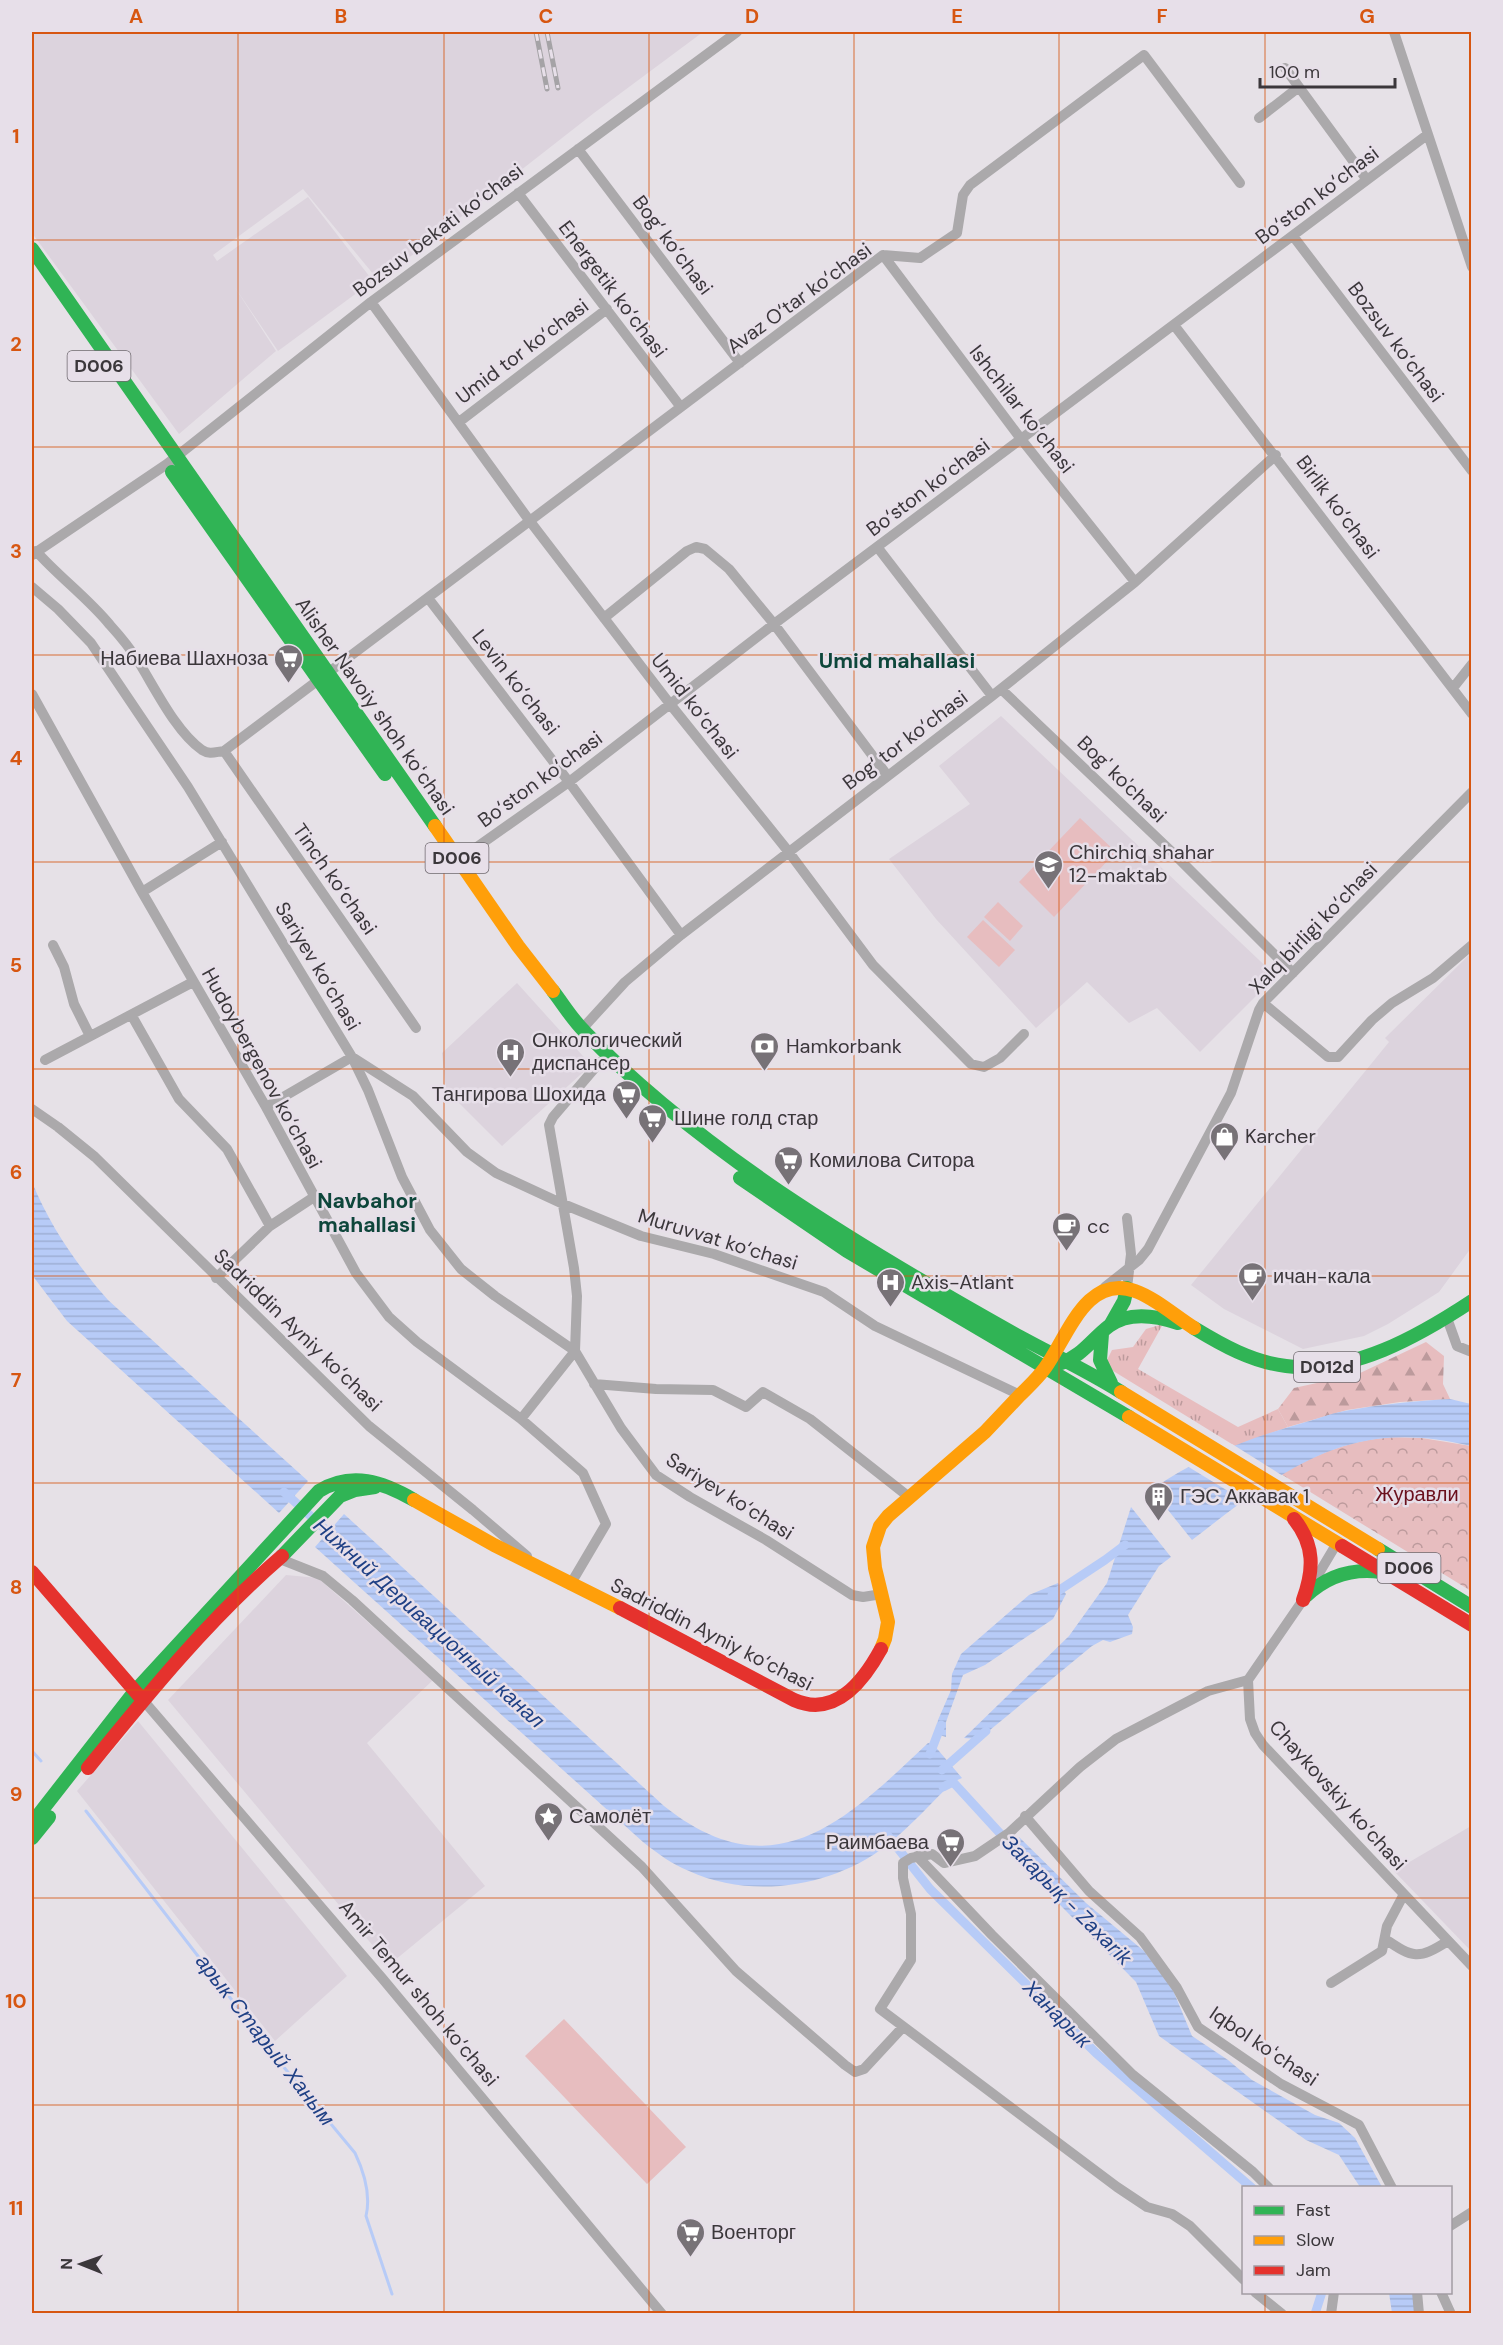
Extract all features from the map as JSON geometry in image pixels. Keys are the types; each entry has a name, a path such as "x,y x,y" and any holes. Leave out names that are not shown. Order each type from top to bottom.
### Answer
{"main road":[{"name":"Alisher Navoiy shoh koʻchasi","path":"32,249 171,461"},
{"name":"Alisher Navoiy shoh koʻchasi","path":"32,268 324,677 454,863 527,975 574,1035 600,1062 688,1139 785,1211 847,1251 1012,1340 1053,1354 1084,1369 1346,1528"},
{"name":"Alisher Navoiy shoh koʻchasi","path":"454,863 582,1029 626,1073 696,1131 760,1179 1012,1340 1046,1367 1281,1509"},
{"path":"1021,1394 1026,1369 1012,1340 1056,1333 1069,1325 1099,1291 1113,1286 1127,1288"},
{"name":"D012d","path":"1116,1388 1105,1375 1099,1362 1102,1334 1124,1301 1127,1288 1233,1350 1256,1360 1291,1367 1320,1368 1364,1358 1447,1318 1472,1301"},
{"name":"D012d","path":"1046,1367 1068,1361 1102,1334 1126,1319 1148,1317 1165,1319 1199,1330"},
{"path":"1069,1325 1066,1339 1069,1347 1077,1349 1102,1334"},
{"name":"Sadriddin Ayniy ko‘chasi","path":"32,1823 139,1696 319,1491 331,1484 360,1479 382,1482 456,1525 570,1585 693,1645 786,1696 810,1706 826,1705 838,1700 855,1684 879,1654 886,1640 889,1624 873,1560 874,1539 883,1521 984,1432 1021,1394 1046,1367 1069,1325"},
{"path":"1021,1394 1047,1383 1075,1384 1084,1369"},
{"name":"Sadriddin Ayniy ko‘chasi","path":"32,1838 139,1696 243,1590 294,1546 344,1493 363,1488 387,1488 404,1494"},
{"path":"1281,1509 1300,1526 1312,1549 1312,1571 1303,1600"},
{"name":"D006","path":"1281,1509 1472,1625"},
{"path":"1337,1543 1346,1528"},
{"name":"D006","path":"1346,1528 1472,1607"},
{"path":"1303,1600 1317,1585 1337,1575 1366,1570 1385,1572"},
{"name":"Amir Temur shoh ko‘chasi","path":"32,1572 139,1696"}],"street":[{"name":"Bozsuv bekati ko‘chasi","path":"171,461 371,302 737,32"},
{"path":"1394,32 1472,267"},
{"name":"Avaz O‘tar ko‘chasi","path":"324,677 883,255 920,258 957,233 963,195 970,185 1144,55 1240,183"},
{"path":"1285,68 1367,180"},
{"path":"1259,118 1299,87"},
{"name":"Bo‘ston ko‘chasi","path":"454,863 569,782 774,624 1427,135"},
{"name":"Bog‘ ko‘chasi","path":"578,149 740,363"},
{"name":"Energetik ko‘chasi","path":"518,193 680,406"},
{"name":"Bozsuv ko‘chasi","path":"1293,236 1472,471"},
{"name":"Ishchilar ko‘chasi","path":"883,255 1021,439 1135,582"},
{"name":"Umid ko‘chasi","path":"371,302 529,520 670,704 788,851 873,965 971,1064 984,1067 1000,1058 1024,1034"},
{"name":"Umid tor ko‘chasi","path":"459,422 607,309"},
{"name":"Birlik ko‘chasi","path":"1174,325 1276,455 1472,714"},
{"name":"Bog‘ tor ko‘chasi","path":"582,1029 625,982 681,935 992,696 1135,582 1276,455"},
{"path":"171,461 34,553 82,594 110,624 137,659 179,726 201,749 210,754 224,751 324,677"},
{"path":"604,618 687,551 696,547 705,549 729,569 774,624 887,775"},
{"path":"878,548 992,696"},
{"name":"Sariyev ko‘chasi","path":"32,587 58,609 91,643 188,787 352,1057 368,1090 402,1177 430,1230 461,1269 495,1296 575,1352 621,1428 656,1474 690,1497 797,1558 852,1595 863,1597 882,1594"},
{"name":"Levin ko‘chasi","path":"428,598 569,782 681,935"},
{"path":"1453,688 1472,664"},
{"name":"Bog' ko'chasi","path":"1001,689 1172,852 1293,973"},
{"name":"Hudoybergenov ko‘chasi","path":"32,694 142,892 266,1107 356,1273 389,1317 417,1342 521,1419 583,1473 606,1524 570,1585"},
{"name":"Tinch ko‘chasi","path":"224,751 416,1028"},
{"name":"Xalq birligi ko‘chasi","path":"1099,1291 1129,1268 1148,1249 1231,1093 1263,1004 1472,792"},
{"path":"142,892 222,842"},
{"path":"52,945 64,967 74,1004 90,1036"},
{"path":"1263,1004 1328,1057 1338,1057 1379,1014 1405,994 1433,978 1472,945"},
{"path":"45,1060 193,982"},
{"path":"132,1016 179,1099 227,1149 270,1226"},
{"path":"266,1107 352,1057"},
{"name":"Muruvvat ko‘chasi","path":"352,1057 413,1096 467,1152 496,1173 641,1236 714,1254 824,1292 883,1331 1021,1394"},
{"path":"521,1419 575,1352 577,1296 569,1234 549,1125 600,1062"},
{"name":"Sadriddin Ayniy ko‘chasi","path":"32,1109 95,1156 216,1278 369,1426 545,1572"},
{"path":"216,1278 270,1226 314,1197"},
{"path":"1127,1288 1131,1254 1127,1218 1136,1248 1148,1249"},
{"path":"1447,1318 1457,1346 1472,1352"},
{"path":"594,1384 656,1389 713,1390 746,1407 764,1392 810,1419 909,1497"},
{"path":"910,1859 932,1854 944,1863 975,1856 1009,1833 1080,1767 1116,1739 1208,1691 1248,1680 1303,1600 1337,1543"},
{"path":"280,1559 323,1576 352,1600 642,1867 736,1971 855,2072 864,2069 903,2027"},
{"name":"Chaykovskiy ko‘chasi","path":"1248,1680 1250,1719 1259,1739 1472,1966"},
{"name":"Amir Temur shoh ko‘chasi","path":"139,1696 382,1978 662,2313"},
{"name":"Iqbol koʻchasi","path":"1025,1816 1089,1891 1140,1937 1177,1988 1198,2027 1281,2084 1359,2125 1391,2186"},
{"path":"910,1859 903,1878 910,1914 911,1960 880,2009 1117,2187 1147,2207 1172,2214 1190,2226 1242,2278"},
{"path":"910,1859 992,1935 1133,2075 1268,2186"},
{"path":"1331,1983 1382,1951 1387,1926 1404,1894"},
{"path":"1385,1939 1410,1955 1420,1954 1448,1941"},
{"path":"1452,2225 1472,2212"},
{"path":"1258,2294 1282,2313"},
{"path":"1331,2313 1334,2294"},
{"path":"1417,2294 1419,2313"},
{"path":"1442,2294 1451,2313"}],"shaded area":[{"path":"32,32 703,32 594,113 379,281 303,189 213,255 217,261 308,197 373,281 278,351 234,286 276,351 179,434 32,233"},
{"name":"Chirchiq shahar 12-maktab","path":"1001,716 1276,976 1200,1052 1157,1008 1129,1023 1087,982 1036,1028 936,919 889,859 970,804 939,766"},
{"path":"1471,953 1471,1248 1439,1292 1364,1336 1303,1349 1224,1309 1191,1285 1389,1042 1385,1038"},
{"name":"Онкологический диспансер","path":"517,983 591,1065 502,1146 446,1090 442,1053"},
{"path":"286,1575 318,1578 433,1680 367,1743 485,1886 389,1965 168,1700"},
{"path":"138,1721 347,1976 275,2041 77,1791"},
{"path":"1471,1826 1471,1951 1394,1871"}],"green space":[{"path":"1080,818 1116,852 1054,917 1019,882"},
{"path":"998,902 1023,926 1010,941 984,917"},
{"path":"983,920 1015,950 999,967 967,937"},
{"path":"1163,1324 1138,1369 1238,1427 1278,1409 1288,1427 1235,1446 1110,1369 1107,1360 1112,1350 1133,1347 1146,1329"},
{"path":"1426,1342 1444,1356 1443,1384 1450,1399 1400,1402 1347,1410 1288,1427 1278,1409 1294,1388 1358,1374"},
{"name":"Журавли","path":"1392,1437 1422,1438 1471,1446 1471,1591 1281,1474 1334,1449 1362,1441"},
{"path":"564,2019 686,2147 647,2184 525,2056"}],"water":[{"path":"32,1182 65,1244 108,1300 308,1481 279,1513 67,1321 32,1275"},
{"path":"1450,1399 1471,1404 1471,1446 1427,1438 1388,1438 1353,1444 1320,1455 1288,1471 1257,1491 1192,1540 1152,1490 1206,1458 1246,1441 1286,1428 1344,1411 1387,1404"},
{"path":"1131,1507 1171,1557 1159,1566 1128,1615 1133,1627 1132,1634 1110,1642 1103,1640 1092,1646 979,1739 964,1738 1069,1636 1107,1583"},
{"path":"344,1514 664,1806 703,1831 740,1844 774,1845 806,1836 837,1820 867,1798 928,1743 933,1744 962,1778 953,1782 887,1845 843,1871 792,1885 765,1887 713,1880 689,1871 665,1858 643,1842 315,1547"},
{"path":"1058,1583 1066,1594 1053,1619 985,1665 963,1675 946,1722 946,1737 936,1734 938,1720 951,1690 952,1674 961,1654 1029,1595"},
{"path":"1019,1837 1086,1903 1144,1951 1173,1990 1192,2036 1228,2060 1252,2080 1315,2115 1339,2123 1355,2138 1381,2186 1359,2186 1339,2155 1306,2140 1159,2036 1136,1982 1001,1845 1005,1839"},
{"path":"1389,2294 1414,2294 1416,2313 1392,2313"}],"pier":[{"path":"1232,1444 1283,1476 1246,1502 1187,1466"}],"waterway":[{"name":"Нижний Деривационный канал","path":"284,1492 336,1539"},
{"name":"Нижний Деривационный канал","path":"1052,1595 1125,1545"},
{"name":"Нижний Деривационный канал","path":"930,1754 941,1725"},
{"name":"Нижний Деривационный канал","path":"942,1770 986,1731"},
{"name":"арык Старый Ханым","path":"32,1751 41,1761"},
{"name":"Закарық - Zaxarik","path":"943,1787 953,1782 1007,1841"},
{"name":"арык Старый Ханым","path":"86,1811 282,2065 355,2153 366,2184 368,2200 366,2216 392,2294"},
{"name":"Ханарык","path":"885,1832 930,1889 1096,2053 1250,2186"},
{"name":"Ханарык","path":"1315,2314 1321,2294"}],"railway":[{"path":"536,32 547,89"},
{"path":"547,32 558,88"}],"traffic: fast":[{"path":"32,249 435,826"},
{"path":"172,472 385,774"},
{"path":"553,991 580,1026 629,1075 703,1136 754,1174 837,1229 925,1282 1121,1392"},
{"path":"740,1178 847,1251 1129,1417"},
{"path":"1111,1324 1124,1301 1127,1288"},
{"path":"1194,1328 1226,1346 1261,1361 1286,1366 1335,1365 1384,1350 1430,1327 1472,1301"},
{"path":"1061,1363 1081,1352 1109,1326 1125,1318 1143,1316 1178,1323"},
{"path":"1102,1334 1100,1360 1111,1383"},
{"path":"32,1823 135,1691 319,1491 343,1481 367,1481 391,1488 414,1500"},
{"path":"282,1556 340,1496 355,1490 375,1487"},
{"path":"1378,1549 1472,1607"},
{"path":"1306,1596 1322,1583 1340,1575 1360,1571 1381,1572"},
{"path":"32,1838 49,1817"}],"traffic: slow":[{"path":"435,826 518,946 553,991"},
{"path":"1020,1395 1045,1368 1080,1312 1103,1291 1118,1288 1135,1291 1194,1328"},
{"path":"1121,1392 1378,1549"},
{"path":"881,1649 888,1622 875,1568 873,1547 880,1526 888,1516 985,1432 1020,1395"},
{"path":"1129,1417 1342,1546"},
{"path":"414,1500 494,1545 620,1608"}],"traffic: jam":[{"path":"1294,1519 1306,1538 1309,1548 1311,1568 1303,1600"},
{"path":"1342,1546 1472,1625"},
{"path":"88,1768 204,1631 282,1556"},
{"path":"32,1572 141,1698"},
{"path":"620,1608 794,1700 809,1704 822,1704 846,1694 866,1673 881,1649"}],"place":[{"name":"Набиева Шахноза","path":"289,684"},
{"name":"Chirchiq shahar 12-maktab","path":"1048,890"},
{"name":"Hamkorbank","path":"765,1072"},
{"name":"Онкологический диспансер","path":"511,1078"},
{"name":"Тангирова Шохида","path":"627,1120"},
{"name":"Шине голд стар","path":"653,1144"},
{"name":"Karcher","path":"1224,1162"},
{"name":"Комилова Ситора","path":"788,1186"},
{"name":"cc","path":"1066,1252"},
{"name":"ичан-кала","path":"1252,1302"},
{"name":"Axis-Atlant","path":"890,1308"},
{"name":"ГЭС Аккавак 1","path":"1159,1522"},
{"name":"Самолёт","path":"548,1842"},
{"name":"Раимбаева","path":"950,1868"},
{"name":"Военторг","path":"690,2258"}],"district":[{"name":"Umid mahallasi","path":"897,661"},
{"name":"Navbahor mahallasi","path":"367,1213"}]}
